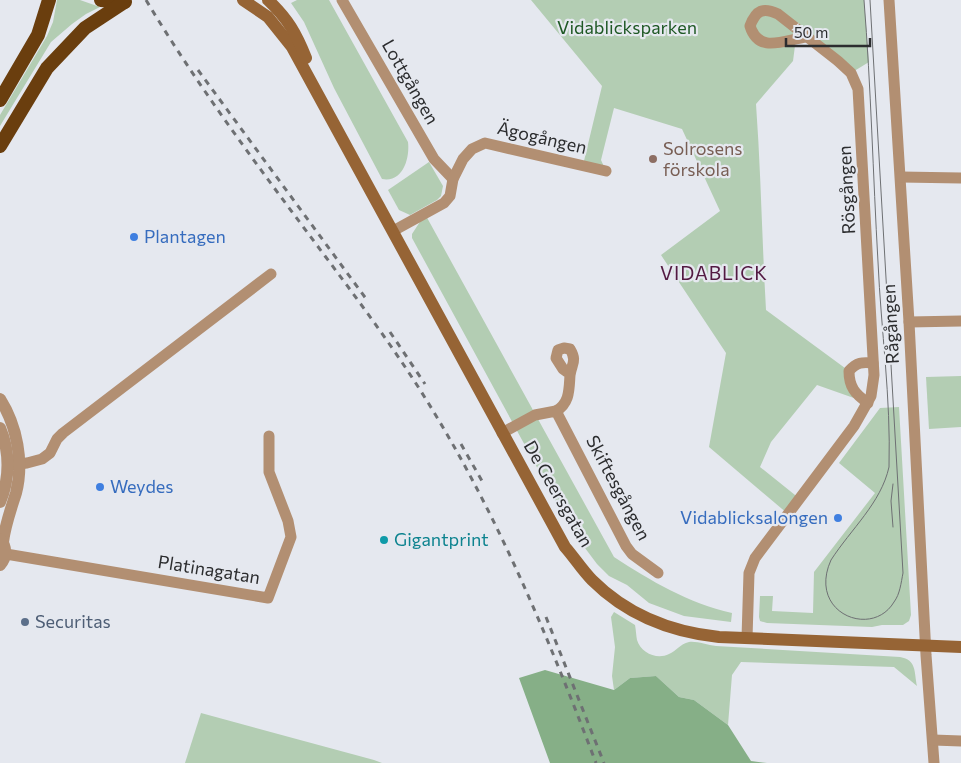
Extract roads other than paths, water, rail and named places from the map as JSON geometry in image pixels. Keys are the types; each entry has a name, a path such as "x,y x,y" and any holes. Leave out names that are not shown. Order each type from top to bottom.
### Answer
{"highway":[{"path":"0,100 38,35 49,0"},
{"path":"101,0 127,2"},
{"path":"0,146 52,61 85,28 127,2"}],"main road":[{"name":"De Geersgatan","path":"243,0 268,17 292,46 565,547 591,579 616,600 647,618 678,630 697,634 961,647"},
{"name":"De Geersgatan","path":"268,0 281,12 297,34 328,111"}],"street":[{"name":"Lottgången","path":"342,0 434,158 453,178"},
{"name":"Rågången","path":"889,0 909,322 925,646 934,763"},
{"name":"Rösgången","path":"748,638 749,573 754,558 847,437 868,403 872,386 873,363 858,89 851,73 838,61 789,22 769,10 762,10 757,14 750,26 756,38 768,44 796,38 808,38"},
{"name":"Ägogången","path":"393,231 444,203 450,196 453,178 463,159 472,149 486,142 606,171"},
{"path":"900,178 961,178"},
{"path":"14,464 36,461 46,457 63,433 271,274"},
{"path":"909,322 961,320"},
{"path":"868,403 856,394 851,386 849,371 861,362 873,363"},
{"path":"502,432 535,415 556,411 561,408 567,401 570,374"},
{"path":"0,399 10,419 17,446 14,464 0,502"},
{"name":"Skiftesgången","path":"556,411 626,546 632,554 658,573"},
{"path":"0,428 14,464 16,491 4,530 2,550"},
{"name":"Platinagatan","path":"2,550 268,598 291,537 288,521 269,472 269,436"},
{"path":"933,740 961,741"}],"tram line":[{"path":"864,0 879,288 887,390 889,467 885,480 872,504 831,560 826,579 828,594 835,606 845,615 858,619 872,618 884,613 898,596 903,573 870,0"},
{"path":"893,484 891,501 893,527"}],"railway":[{"path":"146,0 210,99 382,334 435,414 482,498 503,541 543,629 596,763"},
{"path":"198,70 367,300"},
{"path":"390,332 425,384"},
{"path":"461,444 482,481"},
{"path":"546,617 604,763"}],"place":[{"name":"Solrosens förskola","path":"653,159"},
{"name":"Plantagen","path":"134,237"},
{"name":"Weydes","path":"100,487"},
{"name":"Vidablicksalongen","path":"838,518"},
{"name":"Gigantprint","path":"384,540"},
{"name":"Securitas","path":"25,622"}],"district":[{"name":"VIDABLICK","path":"714,273"}],"park label":[{"name":"Vidablicksparken","path":"627,28"}]}
